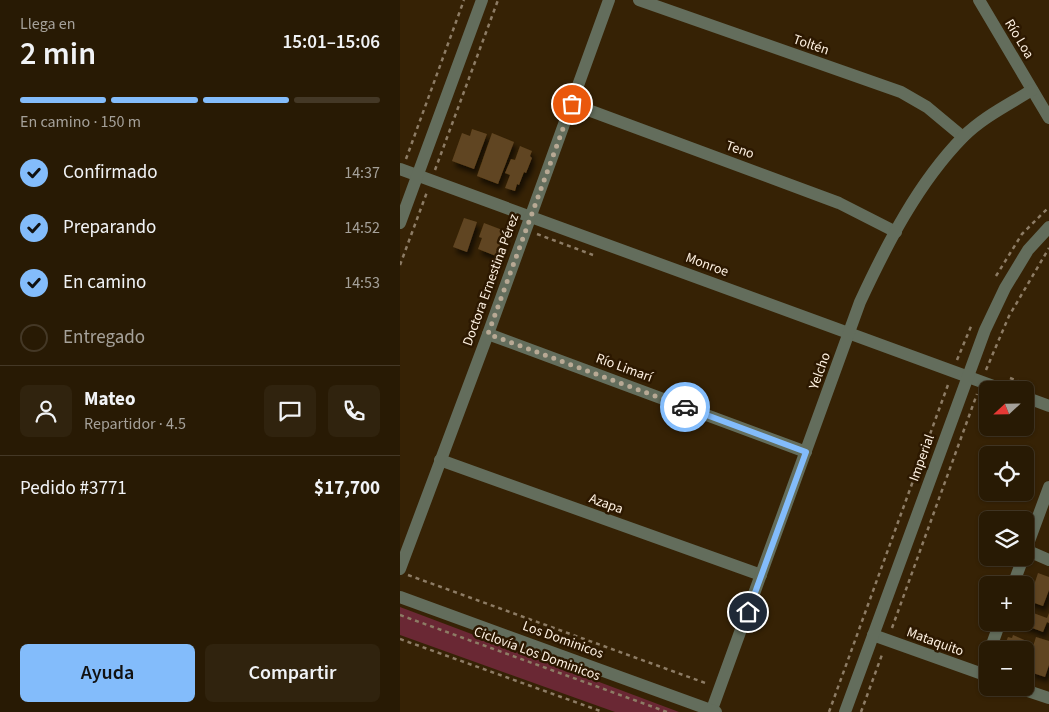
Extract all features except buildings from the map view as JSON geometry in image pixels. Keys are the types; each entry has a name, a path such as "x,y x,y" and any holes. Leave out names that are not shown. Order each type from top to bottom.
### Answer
{"street":[{"path":"400,223 482,0"},
{"name":"Doctora Ernestina Pérez","path":"400,570 609,0"},
{"name":"Toltén","path":"639,0 902,92 928,107 964,137"},
{"name":"Río Loa","path":"979,0 1049,118"},
{"name":"Yelcho","path":"713,711 864,293 912,204 937,168 964,137 992,114 1032,90"},
{"name":"Teno","path":"572,104 839,203 896,232"},
{"name":"Monroe","path":"401,170 979,381"},
{"name":"Imperial","path":"845,712 985,330 1005,288 1028,250 1049,227"},
{"name":"Río Limarí","path":"488,334 806,452"},
{"path":"1034,400 1049,406"},
{"name":"Azapa","path":"440,460 761,575"},
{"path":"1034,527 1049,487"},
{"path":"1034,554 1049,560"},
{"name":"Los Dominicos","path":"400,597 713,711"},
{"name":"Mataquito","path":"873,635 979,673"},
{"path":"1034,693 1049,698"}],"path":[{"path":"401,170 464,0"},
{"path":"400,265 498,0"},
{"path":"982,381 1009,316 1049,248"},
{"path":"862,712 979,390"},
{"path":"400,570 708,685"},
{"name":"Ciclovía Los Dominicos","path":"400,615 667,712"},
{"path":"400,638 603,712"}],"shaded area":[{"path":"400,607 679,712 615,712 400,635"}],"way so far":[{"path":"572,104 488,334 685,407"}],"route":[{"path":"685,407 806,452 748,612"}]}
